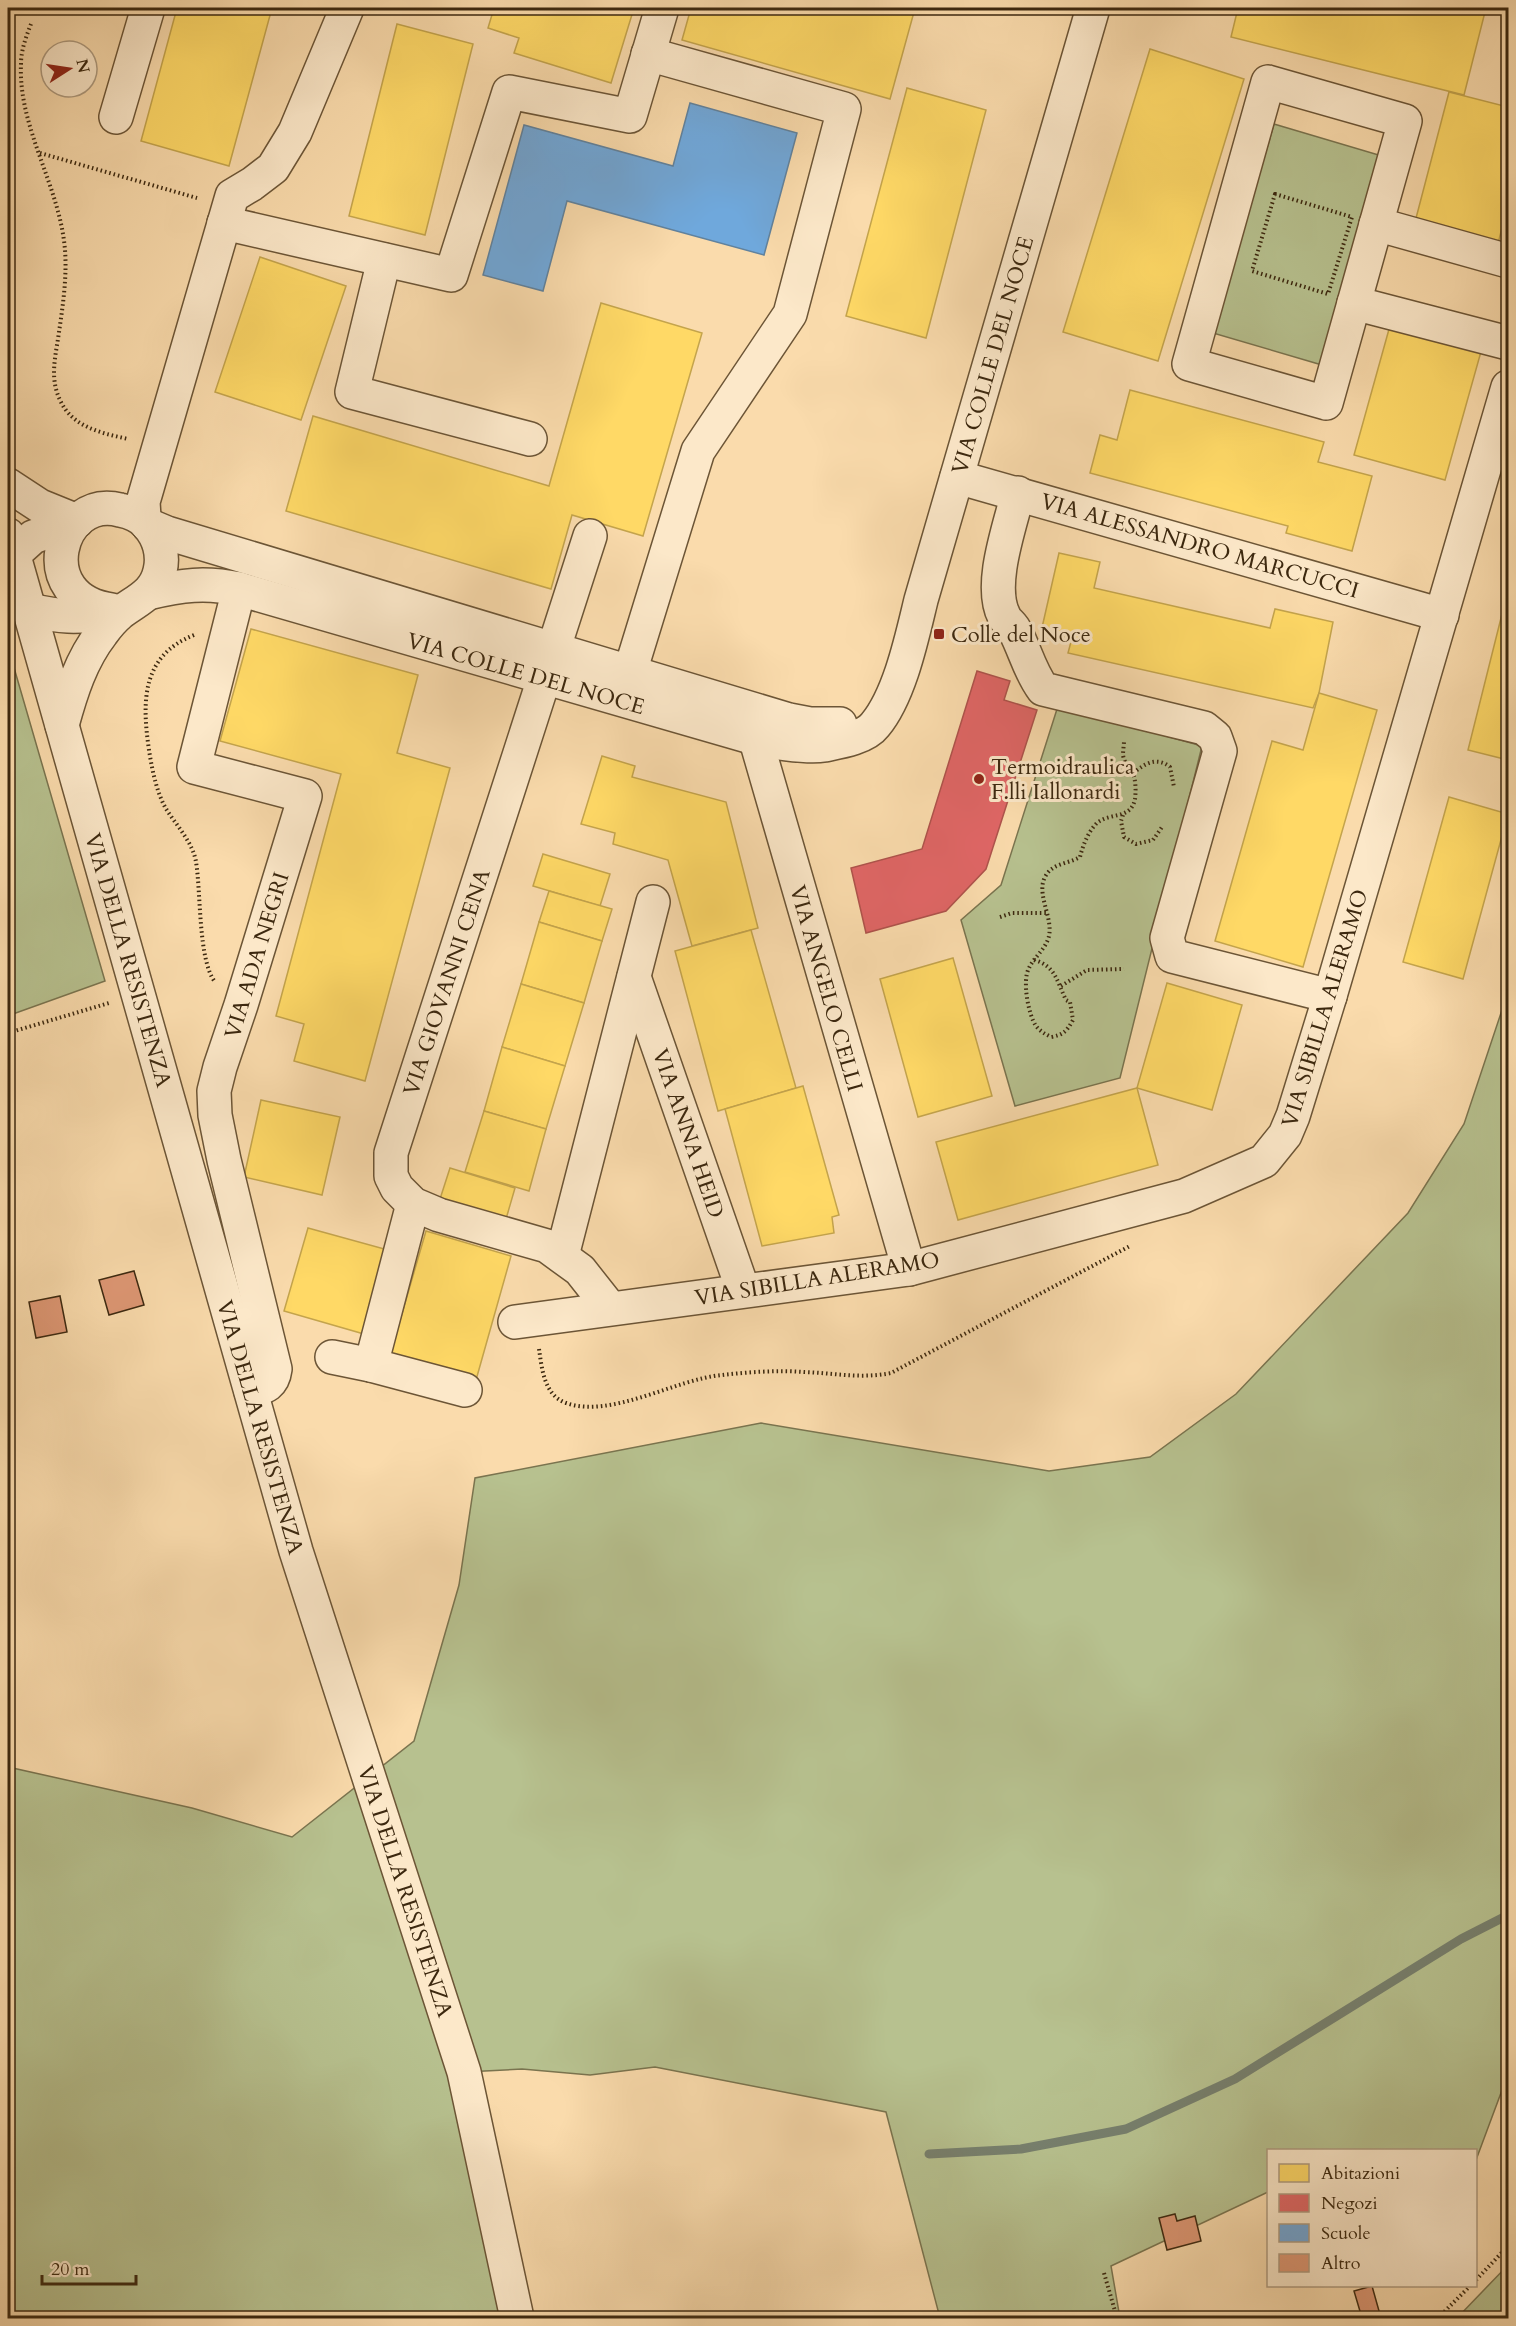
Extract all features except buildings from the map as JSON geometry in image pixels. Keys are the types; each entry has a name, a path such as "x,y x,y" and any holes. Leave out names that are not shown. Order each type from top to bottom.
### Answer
{"street":[{"path":"116,117 148,8"},
{"path":"62,725 74,684 87,656 101,634 130,603 156,583 161,563 157,539 144,516 143,502 232,196 273,168 295,132 347,8"},
{"path":"226,215 384,260 451,275 509,92 630,116 662,8"},
{"name":"VIA COLLE DEL NOCE","path":"10,545 90,515 117,509 132,513 148,525 167,533 549,664 755,739 768,742 821,745 854,738 874,727 889,701 905,662 1093,8"},
{"path":"630,672 698,451 790,314 844,110 648,54"},
{"path":"1268,82 1405,121 1376,224 1326,403 1189,364 1268,82"},
{"path":"1376,224 1509,261"},
{"path":"384,260 352,392 530,439"},
{"path":"1354,303 1509,343"},
{"name":"VIA SIBILLA ALERAMO","path":"524,1320 909,1269 1184,1196 1264,1161 1285,1135 1293,1116 1509,387"},
{"path":"90,515 130,493 157,453"},
{"name":"VIA ALESSANDRO MARCUCCI","path":"957,477 1442,615"},
{"name":"VIA COLLE DEL NOCE","path":"8,485 40,506 90,515"},
{"path":"1018,493 997,579 1004,616 1015,630 1029,659 1034,678 1043,689 1204,728 1215,737 1220,751 1167,938 1172,956 1330,996"},
{"name":"VIA COLLE DEL NOCE","path":"90,515 63,543 60,558 62,574 78,598 89,605 130,603"},
{"name":"VIA GIOVANNI CENA","path":"590,536 391,1153 391,1176 397,1188 413,1204 439,1215 546,1246 580,1270 610,1308"},
{"name":"VIA DELLA RESISTENZA","path":"10,545 296,1551 464,2072 517,2319"},
{"name":"VIA COLLE DEL NOCE","path":"29,610 54,616 87,617 193,585 216,584 549,664 630,672 789,720 831,726 866,718 878,712 889,701"},
{"name":"VIA ADA NEGRI","path":"239,589 194,767 305,796 214,1091 215,1115 224,1160 275,1369 274,1378 269,1386 251,1391"},
{"name":"VIA ANGELO CELLI","path":"746,706 909,1269"},
{"name":"VIA ANNA HEID","path":"562,1256 653,902"},
{"name":"VIA ANNA HEID","path":"634,977 743,1290"},
{"path":"371,1365 413,1204"},
{"path":"332,1357 465,1390"}],"path":[{"path":"31,24 21,61 24,103 52,193 65,249 65,276 53,373 59,399 72,417 88,428 157,453"},
{"path":"39,153 226,215"},
{"path":"1275,194 1352,217 1328,294 1252,271 1275,194"},
{"path":"230,626 183,639 169,650 149,680 144,716 155,780 165,807 192,850 196,861 199,907 211,977 230,999 241,1005"},
{"path":"1034,960 1054,971 1066,1000 1070,1002 1073,1020 1065,1033 1051,1037 1037,1028 1032,1019 1025,980 1027,970 1049,936 1042,883 1051,868 1080,857 1084,842 1096,824 1104,819 1123,814 1131,808 1134,801 1133,773 1125,761 1123,752 1131,711"},
{"path":"1133,773 1151,761 1165,763 1170,767 1175,792"},
{"path":"1123,814 1121,821 1124,837 1128,841 1140,844 1153,840 1167,819"},
{"path":"1000,917 1012,913 1047,913"},
{"path":"1061,986 1087,970 1124,969"},
{"path":"8,1033 138,994"},
{"path":"524,1320 546,1384 563,1402 581,1407 593,1407 627,1400 720,1375 804,1372 851,1377 874,1376 891,1373 1135,1243"},
{"path":"1477,2279 1509,2246"},
{"path":"1104,2273 1117,2319"},
{"path":"1438,2319 1469,2287"}],"green space":[{"path":"1274,124 1382,156 1322,365 1213,333"},
{"path":"8,647 105,981 13,1014 8,994"},
{"path":"1058,706 1202,746 1120,1078 1015,1106 961,920 1001,885"},
{"path":"1508,992 1508,2074 1477,2157 1477,2149 1267,2149 1267,2192 1111,2266 1120,2318 940,2318 886,2112 655,2067 590,2075 522,2069 465,2072 522,2318 8,2318 8,1767 192,1808 292,1837 414,1741 459,1585 475,1478 761,1423 1049,1471 1150,1457 1236,1394 1408,1213 1464,1124"},
{"path":"1508,2265 1508,2318 1457,2318"}],"waterway":[{"path":"929,2154 1021,2149 1126,2129 1235,2079 1461,1939 1508,1915"}],"place":[{"name":"Colle del Noce","path":"939,634"},
{"name":"Termoidraulica F.lli Iallonardi","path":"979,779"}]}
